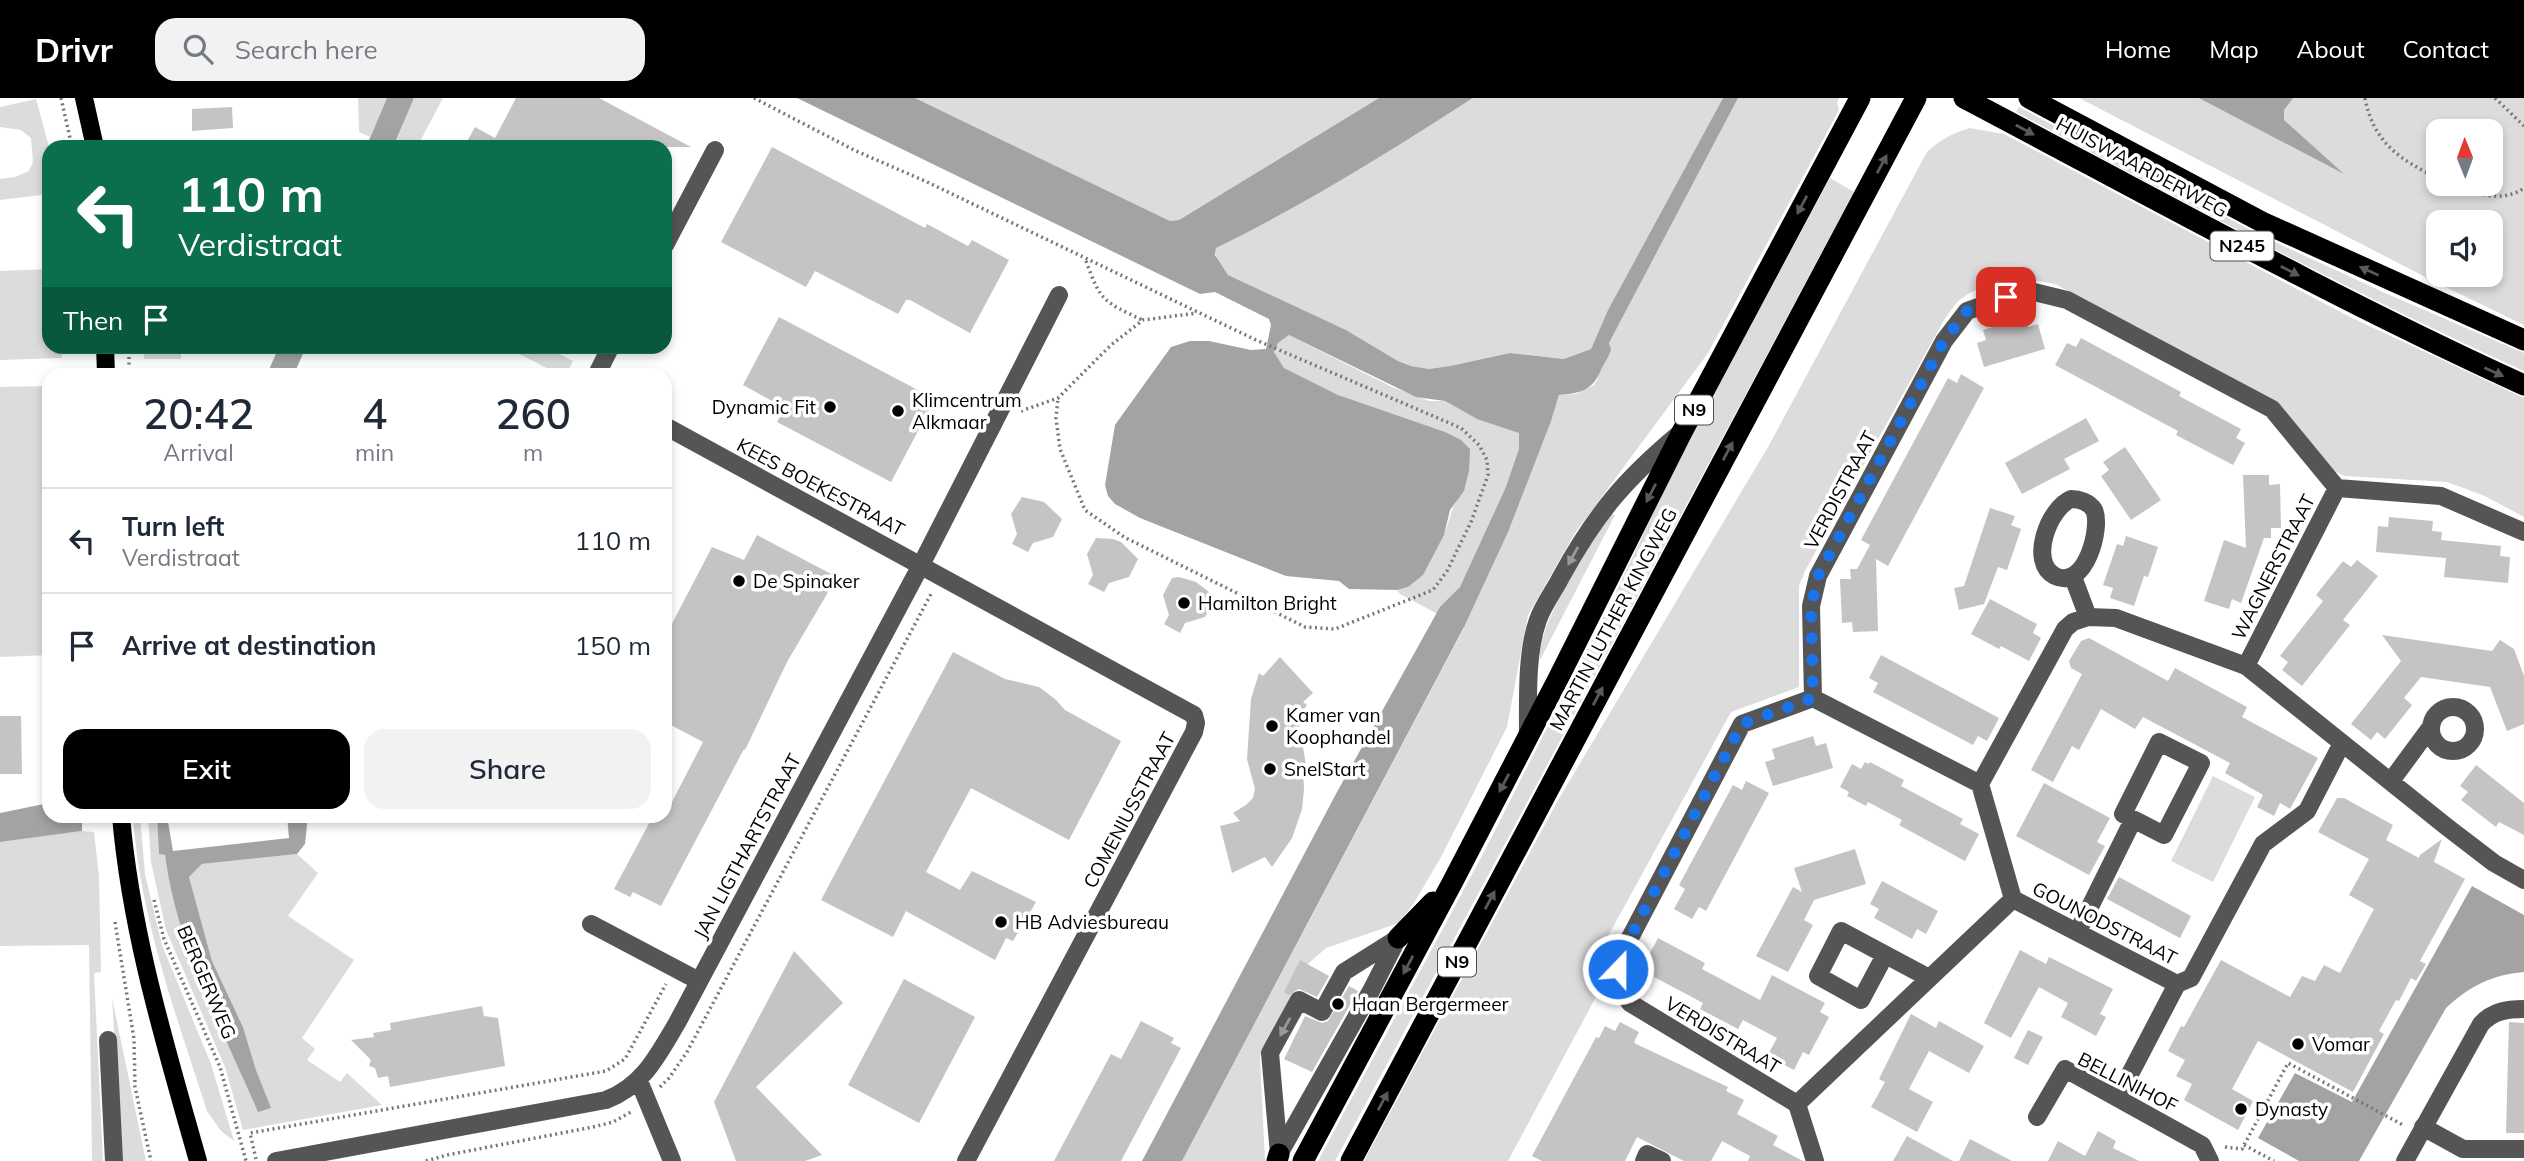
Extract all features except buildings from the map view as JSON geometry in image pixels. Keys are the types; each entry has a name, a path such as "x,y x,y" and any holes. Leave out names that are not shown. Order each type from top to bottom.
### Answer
{"highway":[{"name":"MARTIN LUTHER KINGWEG","path":"1303,1161 1452,883 1682,432 1860,98"},
{"name":"MARTIN LUTHER KINGWEG","path":"1351,1161 1916,98"},
{"name":"HUISWAARDERWEG","path":"1964,98 2423,340 2524,385"},
{"name":"HUISWAARDERWEG","path":"2029,98 2262,222 2524,340"},
{"name":"N9","path":"1398,938 1452,883"}],"main road":[{"path":"84,98 93,140"},
{"path":"122,823 138,937 164,1047 198,1161"}],"street":[{"path":"672,232 715,150"},
{"name":"VERDISTRAAT","path":"1797,1104 1630,1003 1622,992 1618,969 1621,955 1742,724 1813,698 1811,606 1818,576 1944,341 1967,311 2026,290 2067,300 2272,409 2337,488"},
{"name":"JAN LIGTHARTSTRAAT","path":"276,1161 324,1156 606,1100 639,1081 658,1055 699,981 921,565 1059,295"},
{"name":"KEES BOEKESTRAAT","path":"672,430 921,565"},
{"path":"1528,737 1528,685 1538,620 1583,538 1605,506 1640,467 1682,432"},
{"path":"2337,488 2441,496 2524,532"},
{"name":"WAGNERSTRAAT","path":"2246,666 2337,488"},
{"name":"COMENIUSSTRAAT","path":"921,565 1188,710 1194,715 1196,723 967,1161"},
{"path":"2073,577 2088,617"},
{"path":"1815,1161 1797,1104 2013,899 1980,784 2065,629 2073,622 2088,617 2116,618 2246,666 2494,863 2524,880"},
{"path":"1813,698 1980,784"},
{"path":"2391,781 2430,728"},
{"path":"2159,742 2201,763 2164,835 2133,820 2123,814 2159,742"},
{"path":"2118,1097 2177,984 2191,978 2263,844 2307,811 2342,743"},
{"path":"2078,931 2133,820"},
{"name":"GOUNODSTRAAT","path":"2013,899 2177,984"},
{"path":"590,924 699,981"},
{"name":"N9","path":"1322,1012 1344,972 1398,938"},
{"name":"N9","path":"1278,1157 1398,938"},
{"path":"1885,955 1929,978"},
{"name":"N9","path":"1278,1157 1270,1052 1299,1000 1351,1027"},
{"path":"2405,1161 2481,1024 2494,1014 2507,1009 2524,1009"},
{"path":"107,1040 114,1161"},
{"name":"BELLINIHOF","path":"2037,1117 2065,1069 2118,1097 2206,1153"},
{"path":"639,1081 672,1161"},
{"path":"2423,1127 2463,1149 2524,1149"},
{"path":"1644,1161 1647,1154 1662,1161"}],"path":[{"path":"61,98 70,140"},
{"path":"754,98 856,152 925,181 1256,340 1461,428 1479,444 1487,460 1488,475 1471,522 1447,570 1433,590 1335,629 1305,627 1124,537 1085,510 1060,449 1056,418 1058,398"},
{"path":"2365,98 2373,125 2381,139 2408,163 2426,172"},
{"path":"2495,98 2524,126"},
{"path":"2493,196 2514,195 2524,188"},
{"path":"1085,259 1098,293 1107,302 1143,320"},
{"path":"995,420 1058,398 1111,345 1143,320 1199,313"},
{"name":"BERGERWEG","path":"152,892 164,939 220,1067 246,1161"},
{"path":"113,912 134,1040 135,1087 151,1161"},
{"path":"240,1136 606,1071 625,1059 675,969"},
{"path":"2206,1153 2242,1149 2288,1063 2385,1115"},
{"path":"250,1133 256,1161"},
{"path":"2244,1145 2274,1161"}],"shaded area":[{"path":"358,98 387,98 370,137 359,132"},
{"path":"387,98 414,98 396,140 369,140"},
{"path":"414,98 443,98 421,140 396,140"},
{"path":"797,98 915,98 1170,221 1179,220 1379,98 1473,98 1347,177 1216,248 1215,255 1228,275 1346,330 1398,361 1429,369 1510,353 1564,359 1591,349 1608,310 1723,98 1738,98 1609,343 1611,349 1598,377 1585,390 1559,395 1508,532 1464,627 1182,1161 1142,1161 1337,792 1440,607 1460,587 1506,487 1519,449 1519,433 1477,419 1445,401 1416,397 1289,335 1278,343 1274,352 1284,368 1338,395 1445,432 1461,440 1470,449 1469,471 1464,491 1450,510 1444,535 1423,575 1408,587 1397,590 1349,589 1339,581 1286,576 1140,518 1115,504 1108,496 1105,485 1115,425 1171,347 1190,341 1209,341 1251,350 1266,349 1271,325 1269,319 1215,292 1200,294"},
{"path":"915,98 1379,98 1179,220 1170,221"},
{"path":"1473,98 1723,98 1608,310 1591,349 1564,359 1510,353 1429,369 1411,366 1346,330 1228,275 1221,266 1216,256 1216,248 1347,177"},
{"path":"1738,98 1839,98 1839,110 1708,353 1575,533 1528,615 1507,727 1441,857 1414,903 1399,923 1326,948 1309,963 1260,1057 1265,1161 1182,1161 1464,628 1397,590 1408,587 1432,556 1456,502 1464,491 1338,395 1284,368 1274,352 1278,343 1289,335 1392,387 1429,401 1445,401 1477,419 1557,403 1559,395 1576,394 1594,385 1610,354 1609,343"},
{"path":"2079,98 2524,98 2524,325 2445,287 2503,287 2503,210 2426,210 2426,277"},
{"path":"2199,98 2293,98 2284,110 2284,120 2344,174"},
{"path":"36,99 47,140 42,140 42,195 0,200 0,179 29,171 33,162 31,138 21,130 0,127 0,107"},
{"path":"2019,107 2258,234 2524,353 2524,371 2268,246 2016,112"},
{"path":"1970,128 2004,134 2350,317 2524,398 2524,517 2485,496 2447,482 2344,476 2329,468 2275,404 2055,284 2006,281 1971,292 1958,301 1944,320 1805,571 1799,586 1799,687 1731,712 1607,938 1605,980 1508,1161 1364,1161 1557,802 1768,447 1927,152 1947,137"},
{"path":"1830,178 1854,192 1335,1161 1318,1161 1484,852 1617,590 1675,467"},
{"path":"42,269 42,354 62,354 62,358 0,360 0,271"},
{"path":"144,354 181,354 181,359 144,359"},
{"path":"276,354 303,354 297,368 270,368"},
{"path":"519,354 560,354 573,361 569,368 546,368"},
{"path":"42,386 42,655 0,657 0,387"},
{"path":"1611,514 1615,515 1540,660 1541,645 1555,606 1578,564"},
{"path":"2213,776 2255,797 2213,882 2171,861"},
{"path":"42,804 42,823 82,823 82,831 0,842 0,813"},
{"path":"134,823 141,823 145,874 162,945 211,1064 234,1141 221,1131 207,1111 151,929"},
{"path":"148,823 157,823 159,854 165,855 171,889 190,954 258,1111 270,1107 243,1027 212,961 189,877 202,864 297,854 318,873 288,916 354,960 302,1038 315,1049 307,1060 340,1082 347,1073 382,1105 243,1130 225,1067 166,930 151,862"},
{"path":"157,823 168,823 173,851 289,838 288,823 307,823 305,844 297,854 202,864 189,877 212,961 243,1027 271,1108 258,1112 202,986 180,922 165,855 159,854"},
{"path":"82,831 94,832 99,876 101,972 94,973 103,1161 92,1161 89,945 0,946 0,842"},
{"path":"2472,886 2524,915 2524,972 2482,983 2446,1008 2359,1161 2299,1161 2258,1138 2295,1073 2352,1102"},
{"path":"112,998 146,1161 122,1161"}],"place":[{"name":"Dynamic Fit","path":"830,407"},
{"name":"Klimcentrum Alkmaar","path":"898,411"},
{"name":"De Spinaker","path":"739,581"},
{"name":"Hamilton Bright","path":"1184,603"},
{"name":"Kamer van Koophandel","path":"1272,726"},
{"name":"SnelStart","path":"1270,769"},
{"name":"HB Adviesbureau","path":"1001,922"},
{"name":"Haan Bergermeer","path":"1338,1004"},
{"name":"Vomar","path":"2298,1044"},
{"name":"Dynasty","path":"2241,1109"}],"route":[{"path":"1618,969 1621,955 1742,724 1813,698 1811,606 1818,576 1944,341 1967,311 2006,297"}]}
